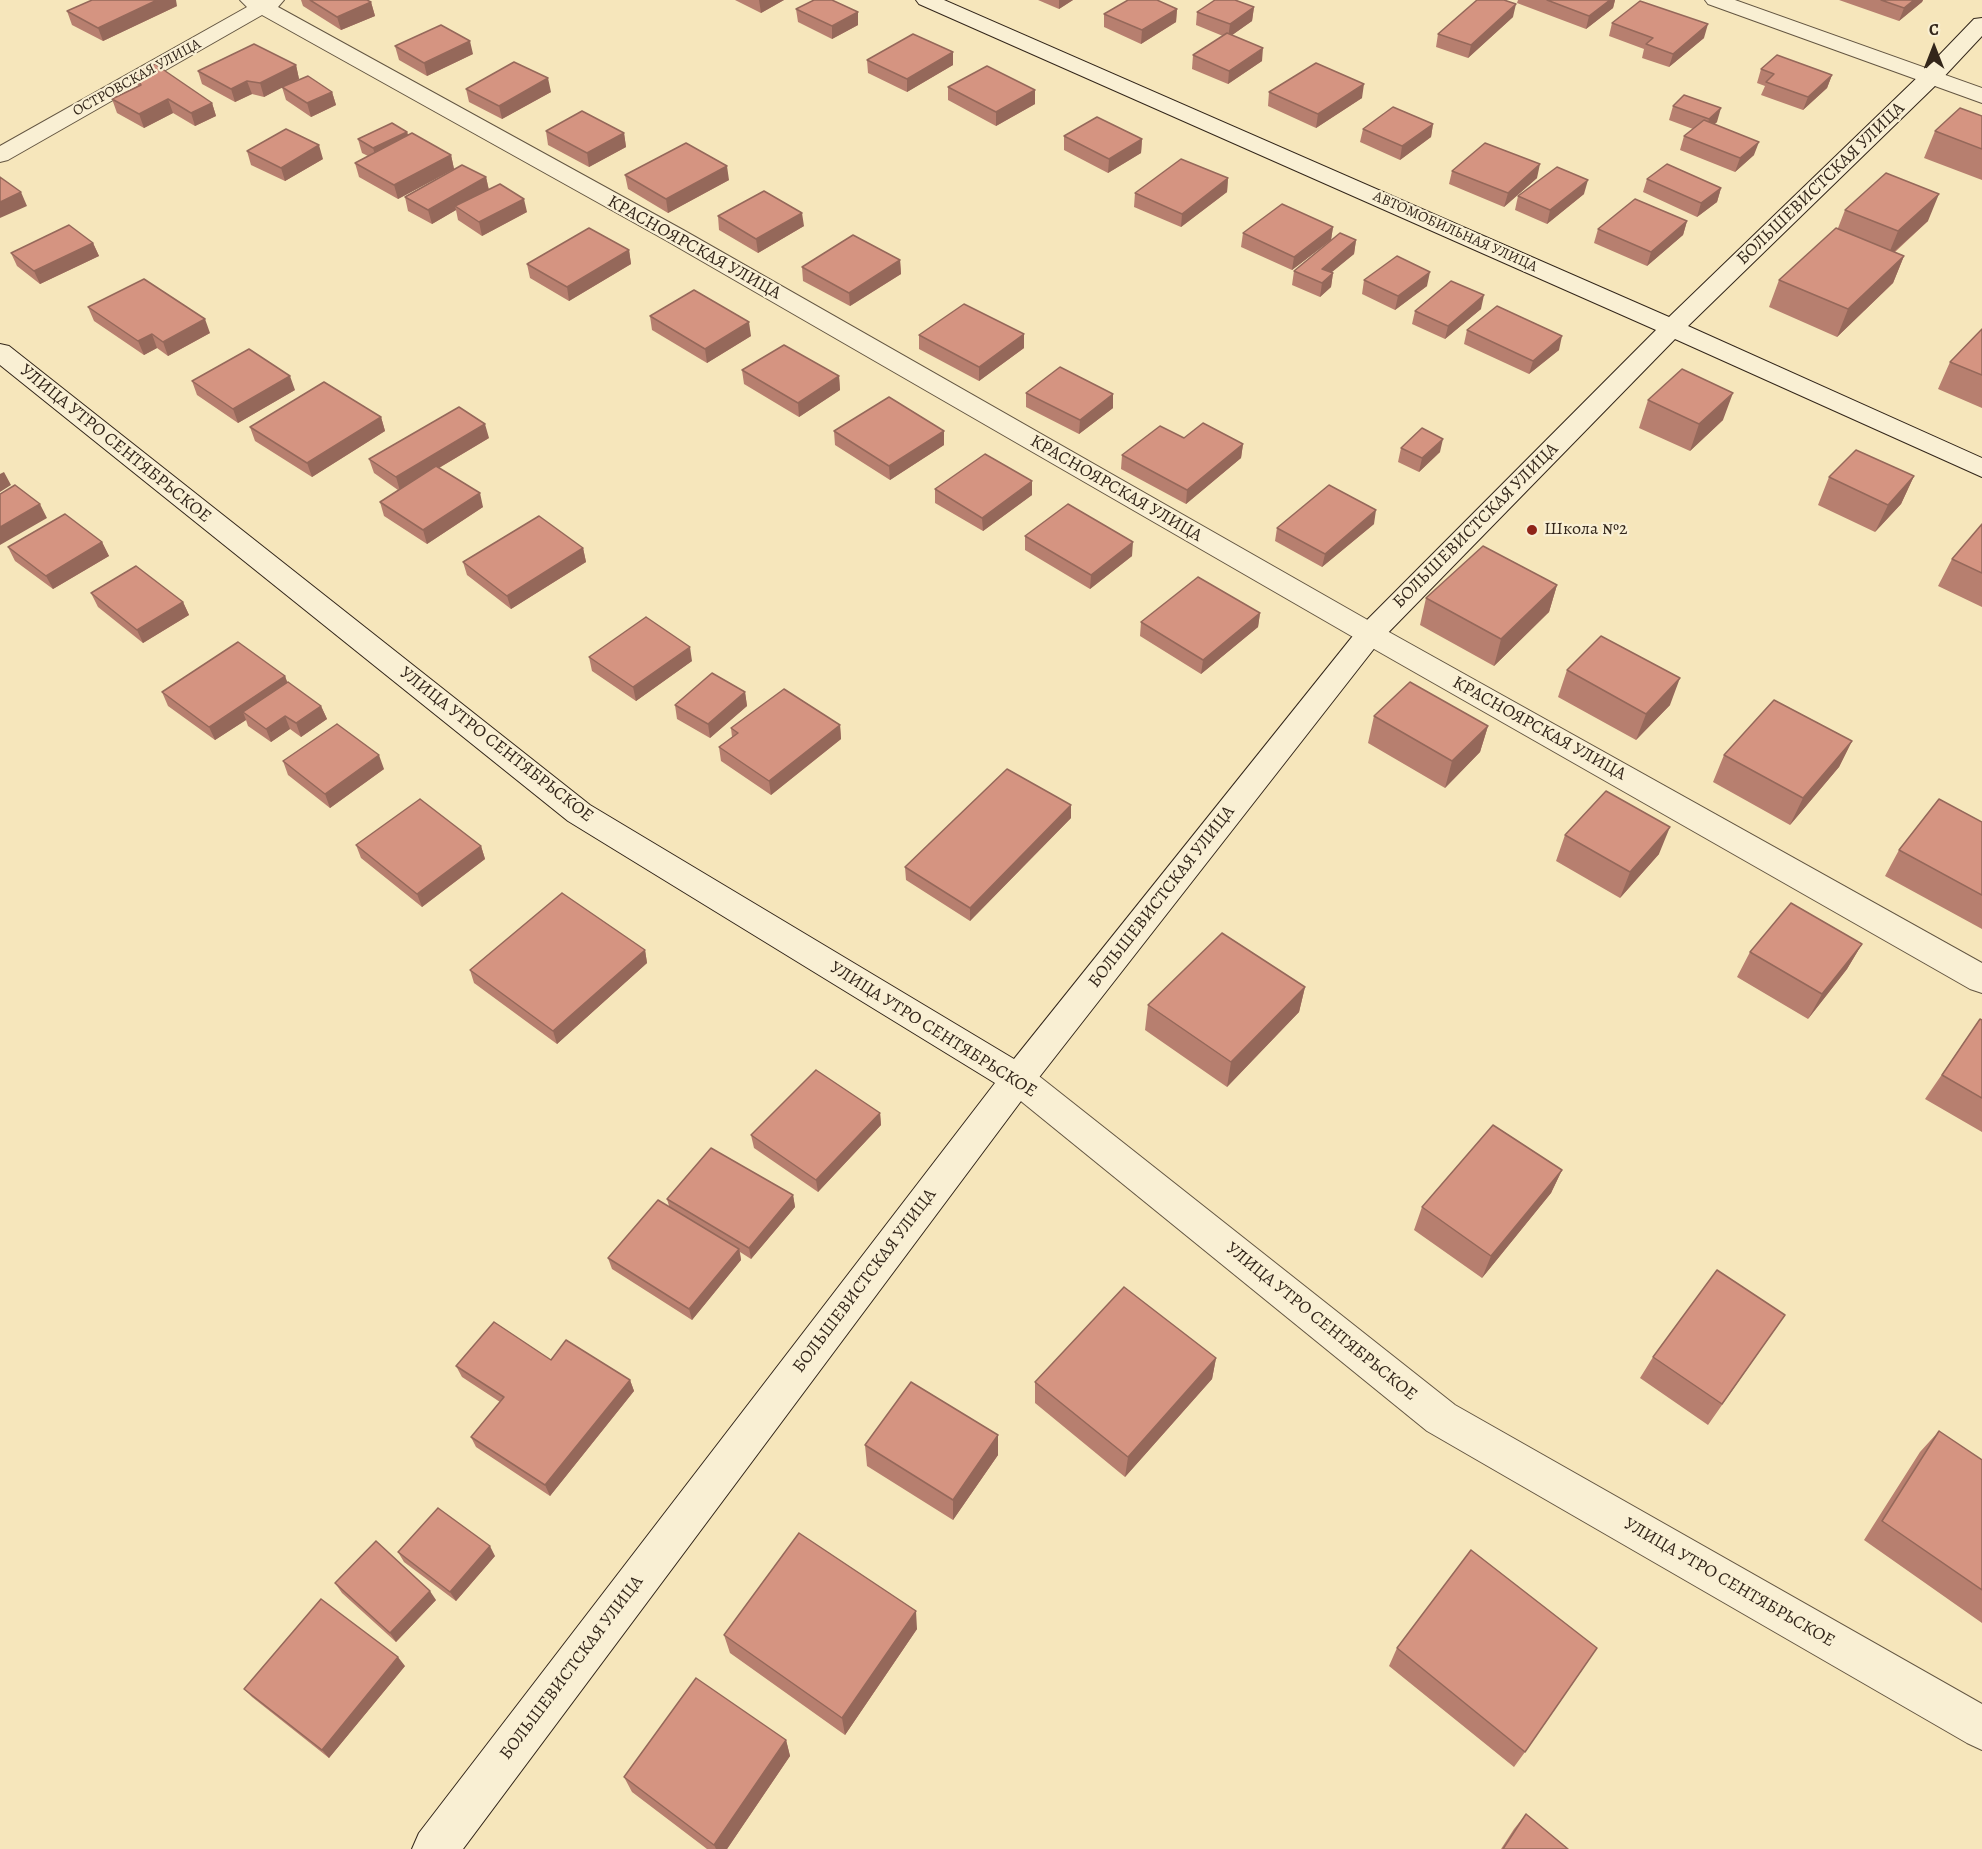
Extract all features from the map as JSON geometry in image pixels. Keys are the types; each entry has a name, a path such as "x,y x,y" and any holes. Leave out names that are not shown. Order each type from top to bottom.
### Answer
{"street":[{"name":"АВТОМОБИЛЬНАЯ УЛИЦА","path":"926,0 1672,327 1982,468"},
{"path":"1715,0 1982,96"},
{"name":"ОСТРОВСКАЯ УЛИЦА","path":"0,155 262,2"},
{"name":"КРАСНОЯРСКАЯ УЛИЦА","path":"262,2 676,236 1370,634 1982,979"},
{"name":"БОЛЬШЕВИСТСКАЯ УЛИЦА","path":"435,1849 1018,1079 1370,634 1672,327 1931,77 1982,24"},
{"name":"УЛИЦА УТРО СЕНТЯБРЬСКОЕ","path":"0,352 579,813 1018,1079 1441,1418 1982,1728"}],"building":[{"path":"92,0 157,0 98,28 67,11"},
{"path":"310,0 367,0 371,2 337,17"},
{"path":"814,0 832,0 858,12 832,26 796,9"},
{"path":"1128,0 1157,0 1177,9 1142,30 1104,14"},
{"path":"1215,0 1235,0 1254,7 1230,24 1197,12"},
{"path":"1477,0 1504,0 1516,4 1471,45 1438,34"},
{"path":"1547,0 1610,0 1589,16"},
{"path":"1881,0 1914,0 1904,8"},
{"path":"1640,1 1708,24 1673,54 1646,44 1653,38 1612,23"},
{"path":"441,25 470,41 424,63 395,46"},
{"path":"1227,33 1263,48 1229,71 1193,55"},
{"path":"913,34 953,52 907,79 867,60"},
{"path":"254,44 296,65 260,83 247,81 231,89 198,71"},
{"path":"1777,55 1832,75 1808,97 1766,82 1774,74 1761,69"},
{"path":"514,62 548,78 499,106 466,89"},
{"path":"1316,63 1364,84 1318,114 1269,92"},
{"path":"155,64 212,103 191,113 168,99 139,114 112,99 141,85 134,74"},
{"path":"987,66 1035,90 996,112 948,87"},
{"path":"308,76 332,92 307,103 282,87"},
{"path":"1684,95 1721,108 1709,119 1673,106"},
{"path":"1393,107 1433,124 1402,146 1363,129"},
{"path":"1960,108 1982,116 1982,149 1935,131"},
{"path":"582,111 624,133 587,153 546,131"},
{"path":"1097,117 1142,139 1109,159 1064,136"},
{"path":"1704,120 1759,142 1740,158 1684,136"},
{"path":"392,123 407,132 373,148 358,139"},
{"path":"286,129 319,145 281,168 247,151"},
{"path":"412,133 451,155 394,185 355,163"},
{"path":"686,143 727,166 666,199 625,175"},
{"path":"1485,143 1540,164 1508,193 1452,171"},
{"path":"1181,159 1228,178 1182,214 1135,193"},
{"path":"1667,164 1721,188 1701,203 1647,179"},
{"path":"462,165 486,177 428,210 405,197"},
{"path":"1557,167 1588,180 1550,210 1518,196"},
{"path":"1886,173 1939,194 1898,231 1845,210"},
{"path":"0,177 21,192 0,202"},
{"path":"500,184 524,199 479,222 455,206"},
{"path":"764,191 802,213 756,239 718,216"},
{"path":"1635,199 1687,221 1651,252 1598,229"},
{"path":"1282,204 1333,227 1294,257 1243,233"},
{"path":"69,225 93,243 34,271 11,253"},
{"path":"589,228 629,250 567,287 527,264"},
{"path":"1836,228 1904,256 1848,309 1779,280"},
{"path":"1340,233 1356,240 1322,269 1333,273 1322,283 1294,271"},
{"path":"853,235 900,260 849,293 802,267"},
{"path":"1397,256 1430,272 1398,296 1364,280"},
{"path":"144,279 205,319 163,342 152,334 138,341 88,307"},
{"path":"1451,281 1484,295 1448,326 1415,311"},
{"path":"694,290 749,322 705,349 650,316"},
{"path":"964,304 1024,334 979,367 919,335"},
{"path":"1497,306 1562,336 1533,361 1467,330"},
{"path":"1982,329 1982,375 1950,362"},
{"path":"784,345 839,376 798,403 742,370"},
{"path":"249,349 290,376 233,409 192,381"},
{"path":"1060,367 1113,394 1080,420 1026,393"},
{"path":"1682,369 1733,393 1699,424 1648,400"},
{"path":"324,382 381,417 307,463 250,427"},
{"path":"889,397 944,431 889,466 834,431"},
{"path":"459,407 485,424 396,477 369,459"},
{"path":"1203,423 1243,444 1187,490 1122,455 1160,426 1184,438"},
{"path":"1422,428 1443,439 1422,458 1401,448"},
{"path":"1856,450 1914,476 1888,505 1829,477"},
{"path":"985,454 1032,481 982,518 935,489"},
{"path":"436,466 480,493 423,530 380,502"},
{"path":"15,485 40,504 0,527 0,494"},
{"path":"1329,485 1376,510 1325,554 1277,528"},
{"path":"1068,504 1133,542 1091,575 1025,536"},
{"path":"65,514 102,542 46,576 8,547"},
{"path":"539,516 583,548 507,596 463,562"},
{"path":"1982,524 1982,573 1952,559"},
{"path":"1483,546 1557,585 1501,639 1426,598"},
{"path":"136,566 183,602 137,630 91,593"},
{"path":"1198,577 1260,613 1203,660 1141,622"},
{"path":"646,617 690,647 633,687 589,657"},
{"path":"1601,636 1680,678 1646,714 1567,670"},
{"path":"238,642 285,676 209,727 162,692"},
{"path":"712,673 745,692 708,724 675,705"},
{"path":"288,682 321,706 296,723 285,716 266,729 243,712"},
{"path":"1410,682 1488,726 1452,761 1374,716"},
{"path":"784,689 840,725 769,781 719,747 738,733 731,728"},
{"path":"1774,700 1852,741 1803,798 1724,755"},
{"path":"337,724 379,755 325,794 283,761"},
{"path":"1007,769 1071,805 970,908 905,867"},
{"path":"1606,791 1670,827 1630,872 1565,835"},
{"path":"420,799 481,846 417,894 356,845"},
{"path":"1939,799 1982,822 1982,895 1899,850"},
{"path":"562,893 645,950 553,1031 470,970"},
{"path":"1791,903 1862,944 1822,994 1750,952"},
{"path":"1222,933 1305,987 1231,1062 1148,1005"},
{"path":"1980,1019 1982,1020 1982,1098 1942,1075"},
{"path":"816,1070 880,1113 816,1180 751,1135"},
{"path":"1493,1125 1562,1170 1491,1256 1422,1207"},
{"path":"711,1148 793,1195 749,1248 667,1199"},
{"path":"658,1200 739,1249 689,1309 608,1258"},
{"path":"1717,1270 1785,1315 1722,1404 1653,1357"},
{"path":"1124,1287 1216,1358 1128,1457 1035,1382"},
{"path":"494,1322 551,1360 566,1340 630,1380 545,1485 471,1437 504,1397 456,1366"},
{"path":"911,1382 998,1435 953,1500 865,1445"},
{"path":"1939,1431 1982,1460 1982,1590 1882,1521"},
{"path":"438,1508 490,1546 450,1592 398,1552"},
{"path":"799,1533 916,1611 842,1718 724,1635"},
{"path":"376,1541 430,1591 390,1633 335,1583"},
{"path":"1471,1550 1597,1648 1525,1752 1397,1648"},
{"path":"321,1599 398,1657 322,1750 244,1689"},
{"path":"696,1678 786,1740 714,1845 624,1777"},
{"path":"1526,1814 1568,1849 1503,1849"}],"place":[{"name":"Школа №2","path":"1532,530"}]}
